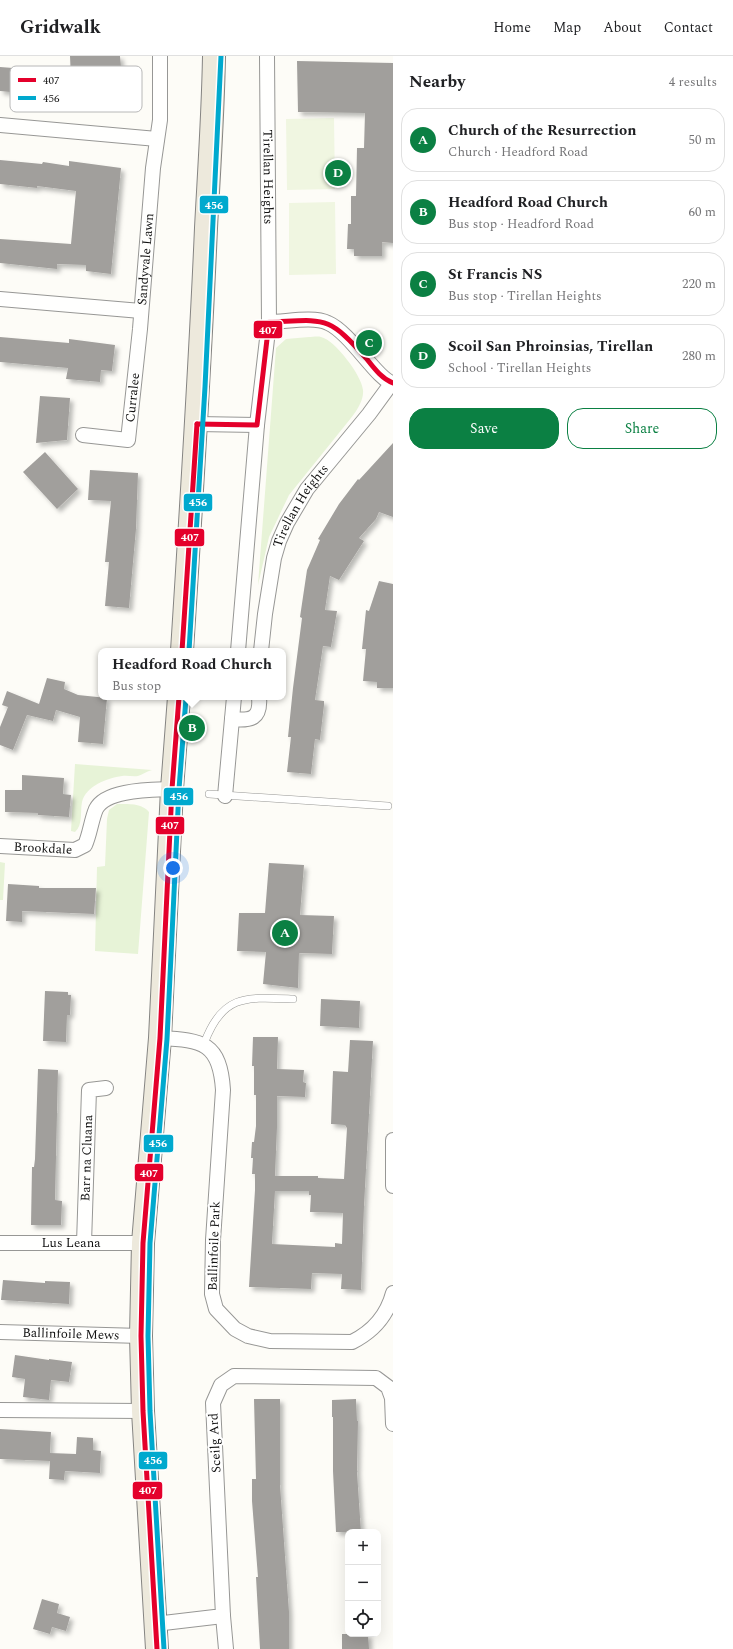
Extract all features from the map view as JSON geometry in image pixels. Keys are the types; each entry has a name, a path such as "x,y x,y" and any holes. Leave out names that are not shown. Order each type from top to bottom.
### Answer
{"main road":[{"path":"182,648 197,424 214,56"},
{"path":"157,1649 143,1411 141,1336 143,1243 160,1038 178,700"}],"street":[{"name":"Sandyvale Lawn","path":"0,299 141,311 153,168 158,139 161,101 160,56"},
{"name":"Tirellan Heights","path":"238,648 257,425 269,322 267,56"},
{"path":"0,125 158,139"},
{"name":"Curralee","path":"83,435 128,440 141,311"},
{"name":"Tirellan Heights","path":"261,648 274,558 279,541 287,523 307,489 392,384 382,378 346,336 328,323 315,320 269,322"},
{"path":"197,424 257,425"},
{"path":"225,796 234,700"},
{"path":"232,719 246,721 251,719 258,710 259,700"},
{"name":"Brookdale","path":"0,846 75,850 85,845 96,808 106,799 114,795 172,789"},
{"path":"160,1038 183,1039 204,1044"},
{"name":"Ballinfoile Park","path":"204,1044 212,1051 220,1066 223,1090 213,1248 212,1294 216,1309 235,1329 259,1339 270,1341 352,1342 364,1336 374,1328 385,1312 393,1293"},
{"name":"Barr na Cluana","path":"84,1243 89,1090 106,1088"},
{"path":"393,1140 393,1186"},
{"name":"Lus Leana","path":"0,1242 143,1243"},
{"name":"Ballinfoile Mews","path":"0,1332 141,1336"},
{"name":"Sceilg Ard","path":"226,1649 223,1616 213,1403 221,1385 234,1376 376,1378 388,1387 392,1398 393,1424"},
{"path":"0,1410 143,1411"},
{"path":"155,1624 223,1616"}],"lane":[{"path":"209,794 388,806"},
{"path":"204,1044 212,1024 220,1013 231,1005 256,997 293,999"}],"green space":[{"path":"334,118 335,189 287,190 286,119"},
{"path":"335,202 336,274 289,275 289,203"},
{"path":"320,337 327,340 340,351 358,376 363,394 358,408 351,418 289,495 269,537 258,585 276,348 286,339"},
{"path":"75,764 152,770 138,776 116,777 92,787 84,796 79,826 75,832 71,831"},
{"path":"117,804 130,804 143,807 149,812 138,954 95,951 97,867 105,866 107,819 109,810"},
{"path":"0,862 5,863 3,900 0,900"}],"building":[{"path":"70,56 120,56 121,66 70,66"},
{"path":"297,61 393,63 393,243 382,242 382,256 354,256 354,249 347,249 348,224 351,224 351,196 356,196 357,148 364,148 365,113 298,112"},
{"path":"0,67 10,68 10,92 0,91"},
{"path":"0,160 42,164 43,162 69,166 69,161 121,168 111,274 86,271 86,265 57,264 57,269 0,263 0,239 71,244 76,191 37,186 37,188 0,184"},
{"path":"0,337 69,343 69,339 115,345 112,371 101,370 100,382 66,379 68,368 0,362"},
{"path":"40,396 70,398 67,440 36,443"},
{"path":"393,443 393,517 379,512 376,519 359,538 364,541 339,580 330,576 325,610 337,611 331,647 323,646 315,700 324,701 324,705 320,740 315,739 311,774 287,772 291,737 288,737 302,618 300,617 307,570 320,540 318,539 339,504 358,479 359,480"},
{"path":"45,452 78,489 57,509 23,472"},
{"path":"90,470 138,473 136,529 129,608 105,606 109,562 105,562 111,501 88,500"},
{"path":"379,581 393,584 393,688 377,688 377,682 363,681 366,649 362,649 366,610 369,611"},
{"path":"47,678 65,682 64,689 78,695 98,697 98,700 107,700 103,744 78,742 80,717 56,710 53,721 27,715 13,750 0,745 0,727 8,707 2,705 7,691 39,704"},
{"path":"22,775 64,778 63,794 71,795 69,817 38,815 38,813 5,812 5,790 22,790"},
{"path":"269,863 304,865 300,915 334,916 332,954 299,953 298,988 263,984 266,952 237,951 239,913 265,913"},
{"path":"8,884 39,886 39,888 96,888 94,914 22,911 22,922 6,921"},
{"path":"45,991 68,992 68,995 71,995 70,1015 67,1015 66,1042 43,1041"},
{"path":"321,999 360,1001 359,1028 320,1026"},
{"path":"253,1037 278,1037 277,1069 304,1070 303,1082 306,1083 305,1097 277,1096 275,1176 318,1176 318,1178 344,1179 347,1128 345,1125 331,1124 333,1071 348,1072 350,1040 373,1041 361,1290 341,1289 342,1274 312,1273 311,1289 249,1287 255,1190 255,1174 252,1174 253,1158 251,1158 252,1142 254,1142 256,1126 256,1095 254,1095 254,1066 252,1066","holes":["275,1191 309,1191 309,1195 311,1195 310,1212 343,1213 342,1244 335,1243 335,1247 272,1244"]},
{"path":"38,1069 58,1070 55,1200 62,1201 61,1225 31,1225 32,1167 34,1167 35,1159"},
{"path":"3,1280 45,1283 45,1281 70,1282 69,1304 1,1300"},
{"path":"15,1355 72,1362 69,1382 51,1380 49,1400 23,1397 25,1379 12,1377"},
{"path":"254,1399 280,1399 280,1485 289,1612 289,1649 260,1649 256,1577 258,1577 252,1501 252,1479 256,1479"},
{"path":"356,1399 358,1421 357,1472 361,1529 345,1529 345,1532 336,1532 332,1400"},
{"path":"0,1429 51,1432 50,1453 76,1454 77,1437 93,1438 93,1450 101,1451 100,1473 65,1471 64,1480 49,1479 50,1461 0,1459"},
{"path":"42,1599 59,1604 57,1613 70,1617 66,1631 52,1627 50,1634 33,1629"},
{"path":"342,1634 345,1634 345,1637 368,1637 369,1649 342,1649"}],"transit line":[{"name":"456","path":"189,648 205,387 221,56"},
{"name":"407","path":"197,424 257,425 269,322 314,321 333,327 353,344 381,376 393,383"},
{"name":"407","path":"182,648 197,424"},
{"name":"407","path":"157,1649 143,1411 141,1336 143,1243 160,1038 172,789 179,700"},
{"name":"456","path":"164,1649 150,1411 148,1336 150,1243 167,1039 179,789 186,700"}],"place":[{"name":"Scoil San Phroinsias, Tirellan","path":"338,173"},
{"name":"St Francis NS","path":"369,343"},
{"name":"Headford Road Church","path":"192,728"},
{"name":"Church of the Resurrection","path":"285,933"}]}
